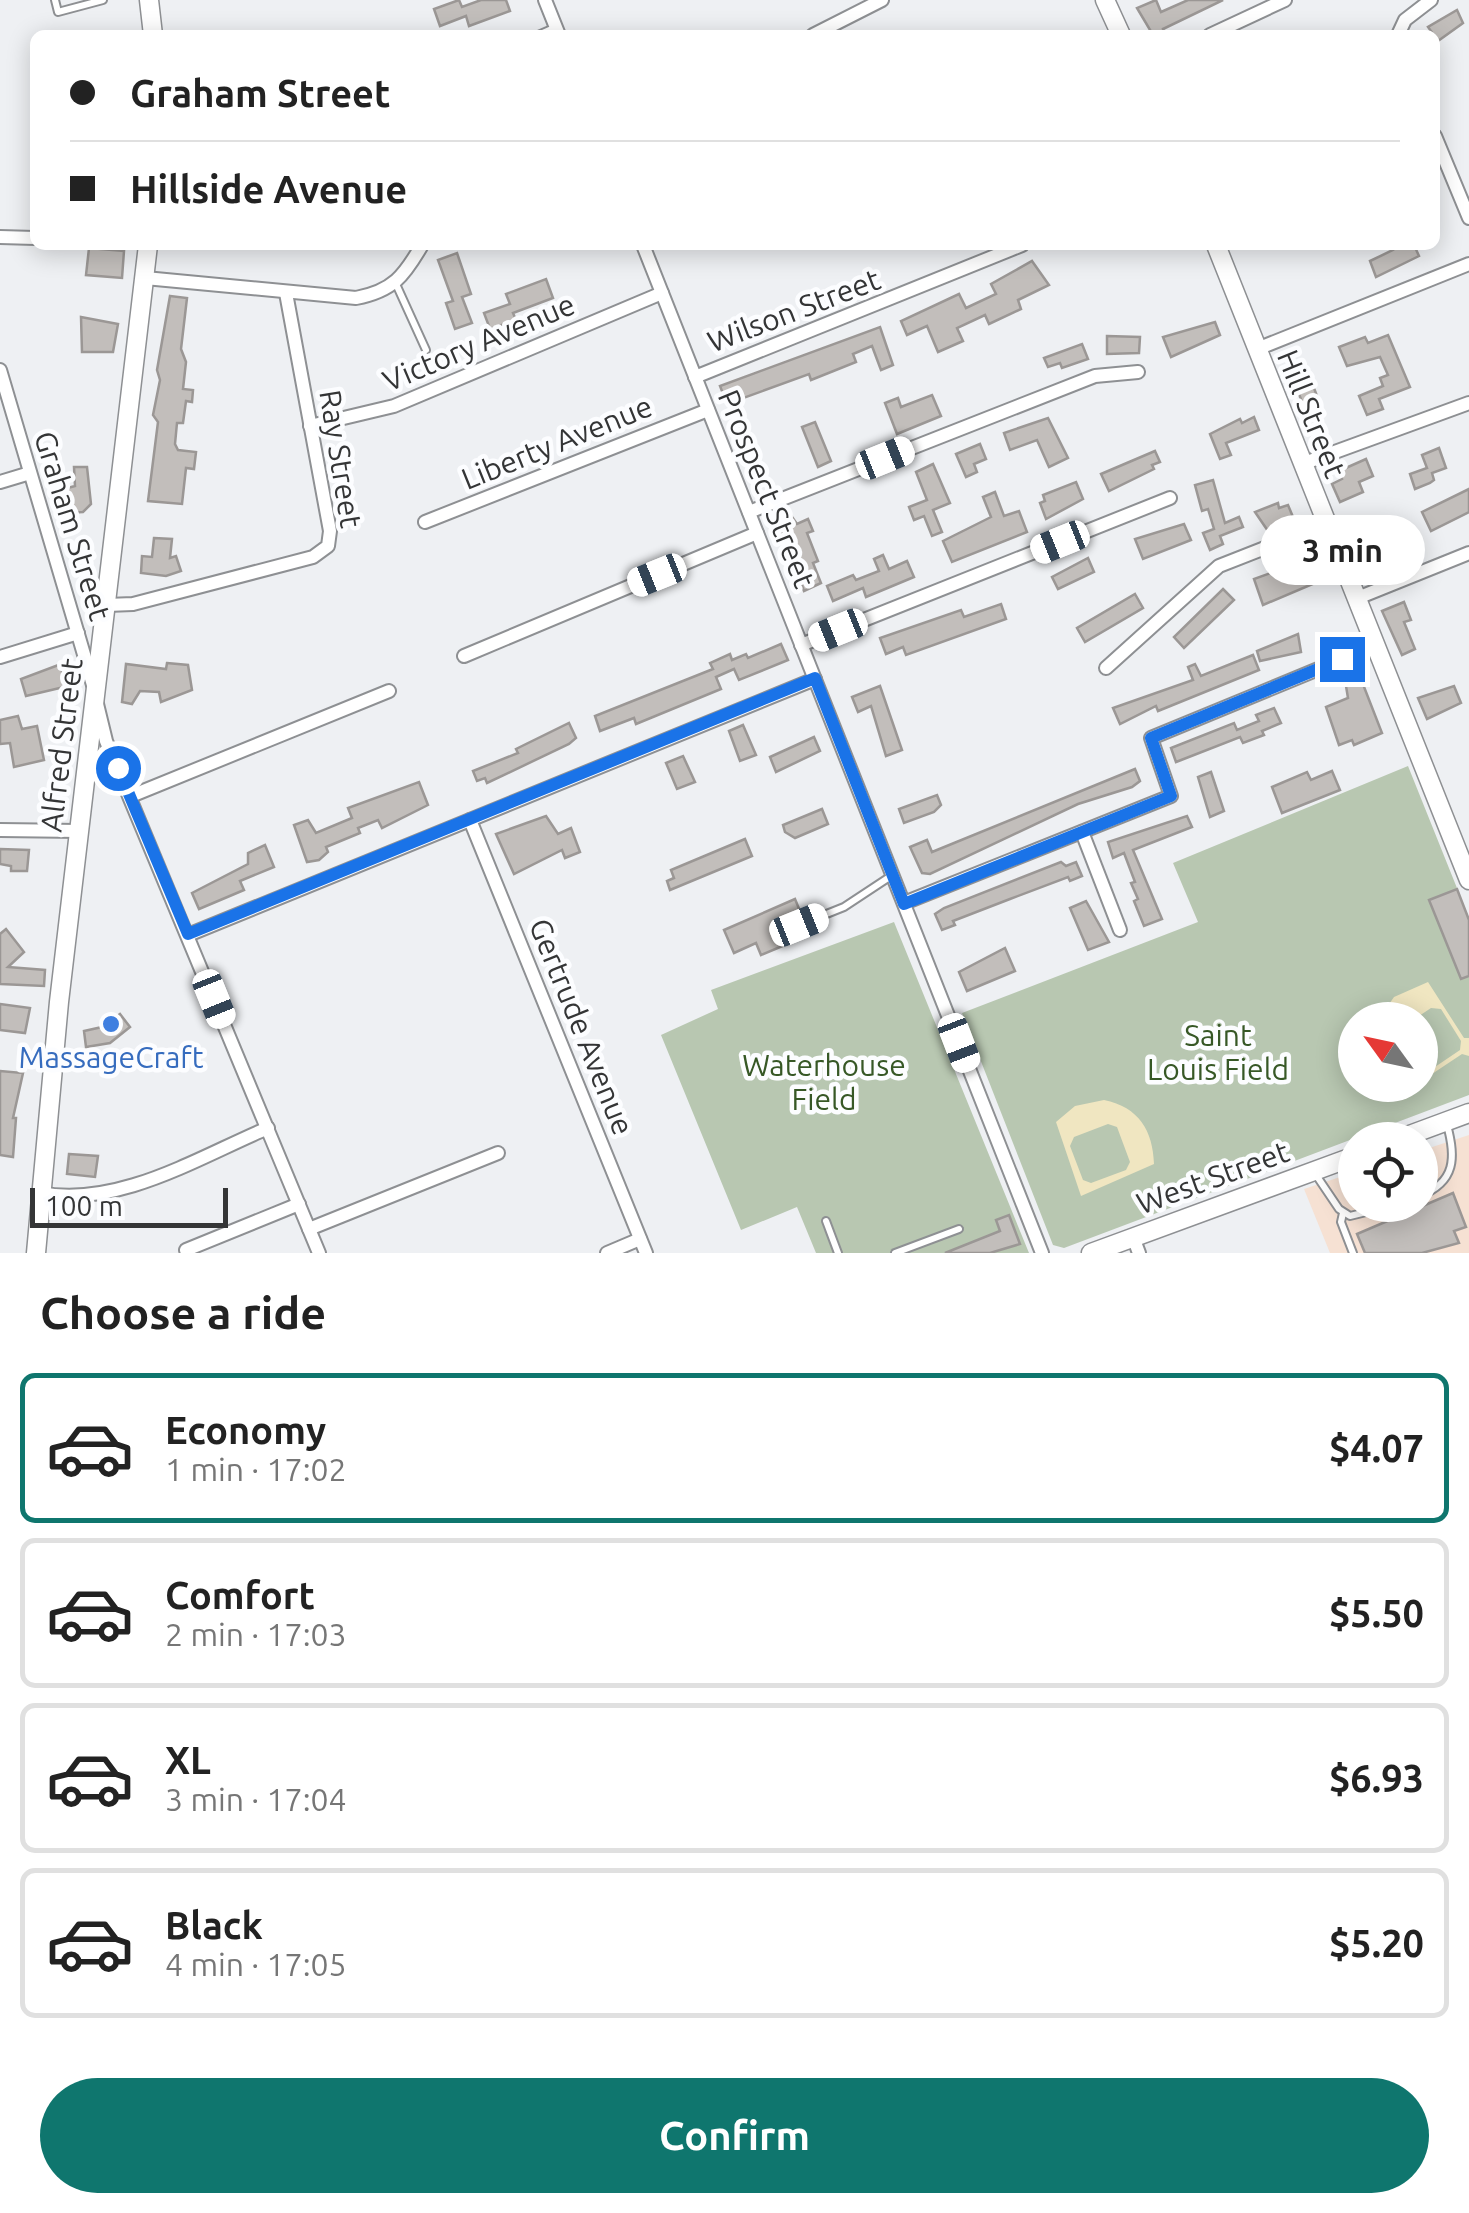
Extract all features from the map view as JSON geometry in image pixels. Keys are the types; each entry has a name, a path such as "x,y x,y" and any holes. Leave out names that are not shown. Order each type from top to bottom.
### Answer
{"street":[{"path":"149,0 152,30"},
{"path":"546,0 557,30"},
{"path":"823,30 882,0"},
{"path":"1104,0 1119,30"},
{"path":"1221,30 1285,0"},
{"path":"1399,30 1404,20 1431,0"},
{"path":"1440,148 1469,218"},
{"path":"0,237 30,238"},
{"name":"Alfred Street","path":"36,1253 78,831 146,250"},
{"path":"145,278 356,298 380,294 396,284 419,250"},
{"name":"Prospect Street","path":"645,250 1042,1253"},
{"name":"Wilson Street","path":"695,376 1010,250"},
{"name":"Hill Street","path":"1218,250 1374,646 1463,850 1469,880"},
{"path":"1256,350 1469,264"},
{"name":"Ray Street","path":"107,605 151,599 313,557 325,550 330,535 286,293"},
{"name":"Victory Avenue","path":"310,426 394,406 662,293"},
{"name":"Graham Street","path":"0,370 106,742 319,1253"},
{"path":"749,512 1095,376 1138,372"},
{"path":"1302,464 1469,403"},
{"name":"Liberty Avenue","path":"425,522 708,410"},
{"path":"0,482 30,473"},
{"path":"801,644 1170,498"},
{"path":"1106,668 1219,566 1326,524"},
{"path":"464,656 757,533"},
{"path":"1355,599 1469,553"},
{"path":"0,657 78,633"},
{"path":"904,904 1171,796 1151,738 1374,646"},
{"path":"188,934 815,678"},
{"path":"131,796 389,692"},
{"name":"Gertrude Avenue","path":"470,820 643,1246"},
{"path":"0,830 78,831"},
{"path":"1082,832 1120,930"},
{"path":"1438,1124 1469,1113"},
{"path":"40,1192 90,1196 122,1189 268,1128"},
{"path":"309,1229 498,1153"},
{"name":"West Street","path":"1091,1253 1136,1245 1338,1162"},
{"path":"186,1250 298,1204"},
{"path":"606,1253 643,1246"}],"lane":[{"path":"55,0 58,12 103,0"},
{"path":"396,284 426,350"},
{"path":"799,925 844,907 892,876"},
{"path":"1438,1186 1454,1166 1456,1154 1446,1121"},
{"path":"1314,1171 1338,1205"},
{"path":"826,1221 838,1253"},
{"path":"1342,1222 1354,1253"},
{"path":"895,1253 959,1228"}],"shaded area":[{"path":"1469,1135 1469,1253 1330,1253 1304,1189 1338,1178 1338,1222 1438,1222 1438,1145"}],"green space":[{"name":"Saint Louis Field","path":"1408,766 1469,918 1469,1095 1398,1122 1338,1122 1338,1144 1064,1248 1053,1245 962,1013 1198,922 1173,863"},
{"name":"Waterhouse Field","path":"894,922 1029,1253 816,1253 797,1207 741,1230 661,1035 718,1009 711,990"}],"sand":[{"path":"1428,982 1464,1038 1469,1038 1469,1056 1462,1054 1438,1070 1438,1065 1460,1050 1461,1041 1438,1009 1438,1002 1391,1002"},
{"path":"1104,1100 1126,1108 1147,1131 1154,1164 1081,1196 1056,1122 1075,1106","holes":["1108,1124 1117,1127 1130,1162 1126,1170 1091,1183 1083,1180 1070,1146 1074,1137"]}],"building":[{"path":"459,0 462,7 481,0 506,0 510,11 469,26 466,16 440,26 434,9"},
{"path":"1156,0 1161,12 1188,0 1223,0 1163,30 1150,30 1137,8"},
{"path":"1457,10 1463,23 1440,40 1440,30 1428,27"},
{"path":"89,250 124,251 122,278 86,275"},
{"path":"1393,250 1416,250 1419,256 1376,277 1370,261"},
{"path":"457,253 471,294 462,297 472,323 455,329 446,303 453,301 438,260"},
{"path":"1032,261 1049,285 1018,300 1021,309 989,324 985,315 957,328 963,341 938,352 927,326 907,335 901,321 959,294 966,308 996,294 991,284"},
{"path":"546,279 553,298 513,313 516,320 490,329 484,313 510,304 506,294"},
{"path":"170,296 187,298 181,349 186,362 183,389 193,390 192,402 186,401 183,423 177,423 178,450 196,452 194,469 186,468 182,504 148,501 158,422 153,415 160,380 157,370"},
{"path":"81,317 118,324 113,352 82,352"},
{"path":"1215,322 1220,335 1171,357 1163,337"},
{"path":"880,327 893,365 881,370 872,346 853,354 856,362 811,380 809,374 727,404 720,386"},
{"path":"1388,335 1410,387 1379,399 1383,409 1367,415 1359,396 1383,386 1380,378 1388,375 1380,357 1347,366 1339,347 1365,337 1368,343"},
{"path":"1107,336 1140,337 1139,353 1107,354"},
{"path":"1082,344 1088,359 1062,368 1060,363 1048,367 1044,358"},
{"path":"1309,375 1322,409 1307,415 1294,381"},
{"path":"932,395 941,416 897,434 885,403 898,398 901,407"},
{"path":"1254,417 1259,430 1226,443 1231,455 1220,459 1210,434 1240,419 1242,423"},
{"path":"1048,418 1068,458 1049,467 1037,440 1010,450 1004,433"},
{"path":"815,422 831,461 818,467 802,427"},
{"path":"980,444 986,459 974,464 977,472 966,477 956,454"},
{"path":"1439,448 1446,468 1432,473 1434,480 1415,489 1410,474 1427,468 1422,455"},
{"path":"1155,451 1160,462 1152,465 1154,469 1109,491 1101,474"},
{"path":"1366,459 1373,476 1359,482 1363,492 1340,502 1332,484 1342,479 1339,471"},
{"path":"933,464 950,503 933,510 942,532 932,536 924,516 914,520 909,507 927,500 916,472"},
{"path":"74,467 87,467 91,504 83,512 65,513 64,489 75,486"},
{"path":"1213,480 1225,523 1239,517 1243,527 1220,536 1223,544 1210,550 1203,533 1214,529 1208,509 1202,511 1195,485"},
{"path":"1076,482 1083,499 1046,519 1040,503 1045,501 1043,495"},
{"path":"1469,489 1469,512 1431,531 1422,512"},
{"path":"995,492 1004,516 1019,511 1027,532 952,562 943,541 991,517 983,497"},
{"path":"1278,503 1279,508 1288,505 1293,517 1268,531 1255,512"},
{"path":"790,514 797,524 808,519 813,531 807,533 818,561 813,563 821,583 804,591 777,519"},
{"path":"1383,519 1397,555 1381,561 1374,544 1359,549 1352,531"},
{"path":"1184,524 1191,540 1143,559 1135,539"},
{"path":"154,538 172,539 170,558 176,556 181,571 166,576 141,573 142,556 152,557"},
{"path":"883,555 889,569 907,561 914,577 866,597 863,588 833,601 827,586 853,575 856,580 879,571 874,559"},
{"path":"1088,558 1094,572 1058,589 1052,577"},
{"path":"1316,564 1322,580 1263,605 1254,579 1279,570 1282,577"},
{"path":"1223,589 1234,600 1184,648 1174,637"},
{"path":"1135,594 1143,608 1085,642 1077,628"},
{"path":"1404,602 1411,620 1404,622 1415,649 1402,655 1382,611"},
{"path":"1001,604 1006,619 906,655 903,647 886,654 880,638 961,610 964,617"},
{"path":"1298,634 1301,652 1260,661 1257,651"},
{"path":"781,644 788,660 739,680 734,669 716,677 721,689 636,724 634,718 600,731 595,716 713,669 710,663 730,654 732,660 746,654 748,658"},
{"path":"1253,655 1259,670 1158,711 1156,706 1120,724 1113,708 1193,680 1188,667 1195,664 1201,676"},
{"path":"167,663 188,665 192,690 161,702 159,692 140,691 132,704 122,702 126,664 166,669"},
{"path":"61,664 64,687 26,696 21,679"},
{"path":"1359,674 1382,733 1354,745 1352,740 1339,745 1326,707 1348,698 1345,680"},
{"path":"880,686 902,750 886,756 871,706 858,712 852,697"},
{"path":"1454,686 1461,703 1427,719 1418,698"},
{"path":"1274,708 1281,723 1262,731 1264,735 1243,743 1240,737 1176,762 1171,748 1234,723 1237,730 1259,721 1256,715"},
{"path":"18,716 22,729 37,726 44,760 14,767 10,743 0,744 0,720"},
{"path":"569,723 576,738 569,744 487,783 485,778 477,781 473,771 518,753 516,749"},
{"path":"743,725 756,755 740,761 729,731"},
{"path":"814,737 820,751 776,772 770,757"},
{"path":"683,756 695,782 677,789 666,763"},
{"path":"1135,769 1140,781 1132,787 1078,804 930,874 922,873 910,847 927,840 932,852"},
{"path":"1332,771 1340,790 1282,813 1272,787 1307,772 1311,780"},
{"path":"1211,772 1224,811 1210,817 1198,777"},
{"path":"419,782 428,805 382,828 378,820 358,828 360,833 326,847 328,852 319,860 307,862 294,825 308,820 316,833 352,818 348,808"},
{"path":"937,795 941,805 934,812 904,823 899,809"},
{"path":"822,809 828,824 795,838 785,832 783,825"},
{"path":"546,816 558,834 571,828 580,852 565,858 562,850 514,874 496,834"},
{"path":"1187,816 1192,827 1133,850 1162,919 1144,926 1134,901 1138,899 1131,883 1135,882 1124,853 1113,858 1108,842"},
{"path":"745,839 752,856 670,890 667,881 674,878 671,870"},
{"path":"265,845 274,867 240,881 244,890 199,909 192,893 248,864 248,853"},
{"path":"0,849 29,850 27,871 11,871 11,866 0,864"},
{"path":"1061,862 1066,866 1076,862 1082,876 1070,881 1068,877 1010,899 953,921 955,925 942,930 935,914 944,908"},
{"path":"1457,889 1469,920 1469,976 1461,979 1429,900"},
{"path":"795,899 802,916 784,925 792,942 761,955 756,943 734,953 724,930"},
{"path":"1086,901 1109,942 1088,950 1070,908"},
{"path":"6,929 24,952 8,967 45,970 44,986 0,984 0,934"},
{"path":"1005,948 1015,971 967,991 959,972"},
{"path":"0,1004 30,1008 25,1033 0,1030"},
{"path":"120,1014 130,1027 110,1043 86,1047 84,1031 102,1027"},
{"path":"0,1071 23,1073 13,1118 13,1157 0,1155"},
{"path":"69,1154 98,1156 95,1177 67,1174"},
{"path":"1453,1193 1466,1227 1454,1231 1459,1243 1422,1253 1365,1253 1357,1234 1385,1222 1438,1222 1438,1199"},
{"path":"1009,1215 1020,1244 990,1253 945,1253 1000,1231 996,1220"}],"place":[{"name":"MassageCraft","path":"111,1024"}],"route":[{"path":"118,768 188,934 815,678 904,904 1171,796 1151,738 1342,659"}]}
